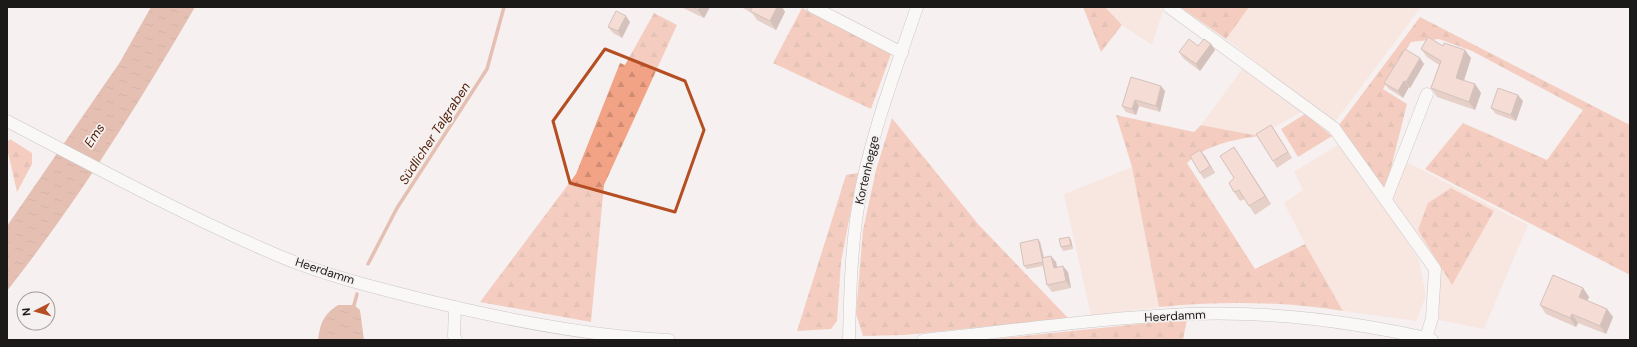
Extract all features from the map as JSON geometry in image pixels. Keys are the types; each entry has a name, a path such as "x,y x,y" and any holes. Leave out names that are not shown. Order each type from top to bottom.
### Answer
{"street":[{"path":"813,7 902,53"},
{"name":"Kortenhegge","path":"849,340 851,264 858,206 874,138 917,7"},
{"name":"Heerdamm","path":"923,340 1129,318 1189,314 1264,315 1318,319 1391,330 1429,339 1435,269 1334,128 1169,7"},
{"path":"1386,199 1427,94"},
{"name":"Heerdamm","path":"7,121 106,173 264,250 328,274 454,307 546,326 612,335 669,340"},
{"path":"454,307 454,336 456,340"}],"highlighted area":[{"path":"605,49 685,81 704,130 675,212 570,183 553,121"}],"shaded area":[{"path":"1105,7 1158,7 1163,11 1152,45 1122,25"},
{"path":"1249,7 1421,7 1334,123 1226,39"},
{"path":"1243,68 1305,110 1259,136 1201,125"},
{"path":"1341,143 1419,260 1426,296 1416,321 1343,311 1305,244 1284,203 1303,190 1294,172"},
{"path":"1407,162 1528,225 1484,329 1439,320 1439,267 1391,200"},
{"path":"1132,167 1159,307 1091,316 1064,194"}],"green space":[{"path":"1083,7 1105,7 1122,25 1101,52"},
{"path":"1180,7 1249,7 1226,39"},
{"path":"802,8 891,54 871,109 773,63"},
{"path":"654,13 677,25 604,185 591,322 480,302 576,174 620,63 625,65"},
{"path":"1420,17 1630,125 1630,275 1425,169 1463,123 1547,160 1583,110 1472,51 1439,39 1411,42 1383,89 1407,104 1385,192 1339,125"},
{"path":"1305,114 1332,136 1298,157 1281,129"},
{"path":"1116,115 1194,132 1201,125 1259,136 1230,141 1212,147 1203,151 1187,163 1255,269 1305,244 1343,311 1297,305 1251,303 1159,307 1132,167"},
{"path":"892,118 978,224 1068,318 904,335 863,336 856,314 863,230 876,170"},
{"path":"10,139 32,153 32,164 17,192 7,148 7,142"},
{"path":"858,173 841,262 837,321 831,329 797,331 846,175"},
{"path":"1451,188 1494,211 1452,285 1418,230 1428,203"},
{"path":"1187,319 1183,340 985,340"}],"water":[{"name":"Ems","path":"151,7 195,7 106,152 58,223 7,291 7,226 120,62"},
{"path":"338,305 354,305 360,310 364,340 318,340 320,329 326,316"}],"building":[{"path":"693,7 700,7 698,10"},
{"path":"751,7 777,7 770,21 750,11 752,8"},
{"path":"616,11 626,16 618,31 608,27"},
{"path":"1428,37 1443,46 1444,43 1465,50 1456,78 1475,84 1469,102 1431,88 1441,61 1421,49"},
{"path":"1189,39 1198,46 1204,39 1211,44 1196,64 1179,52"},
{"path":"1405,49 1420,58 1406,82 1404,81 1398,91 1384,83"},
{"path":"1131,77 1161,86 1156,106 1135,100 1132,109 1122,106"},
{"path":"1498,88 1518,95 1511,115 1491,108"},
{"path":"1271,125 1288,152 1273,161 1256,134"},
{"path":"1234,147 1265,196 1249,206 1239,190 1234,192 1229,183 1234,178 1220,156"},
{"path":"1200,150 1210,166 1200,173 1190,156"},
{"path":"1069,237 1071,245 1061,247 1059,239"},
{"path":"1038,239 1043,262 1024,266 1020,243"},
{"path":"1051,256 1054,268 1063,266 1066,281 1047,285 1042,258"},
{"path":"1553,275 1583,288 1579,297 1607,309 1600,326 1572,314 1570,318 1540,305"}],"waterway":[{"name":"Südlicher Talgraben","path":"368,264 397,208 487,69 504,7"},
{"name":"Südlicher Talgraben","path":"353,309 357,294"}]}
